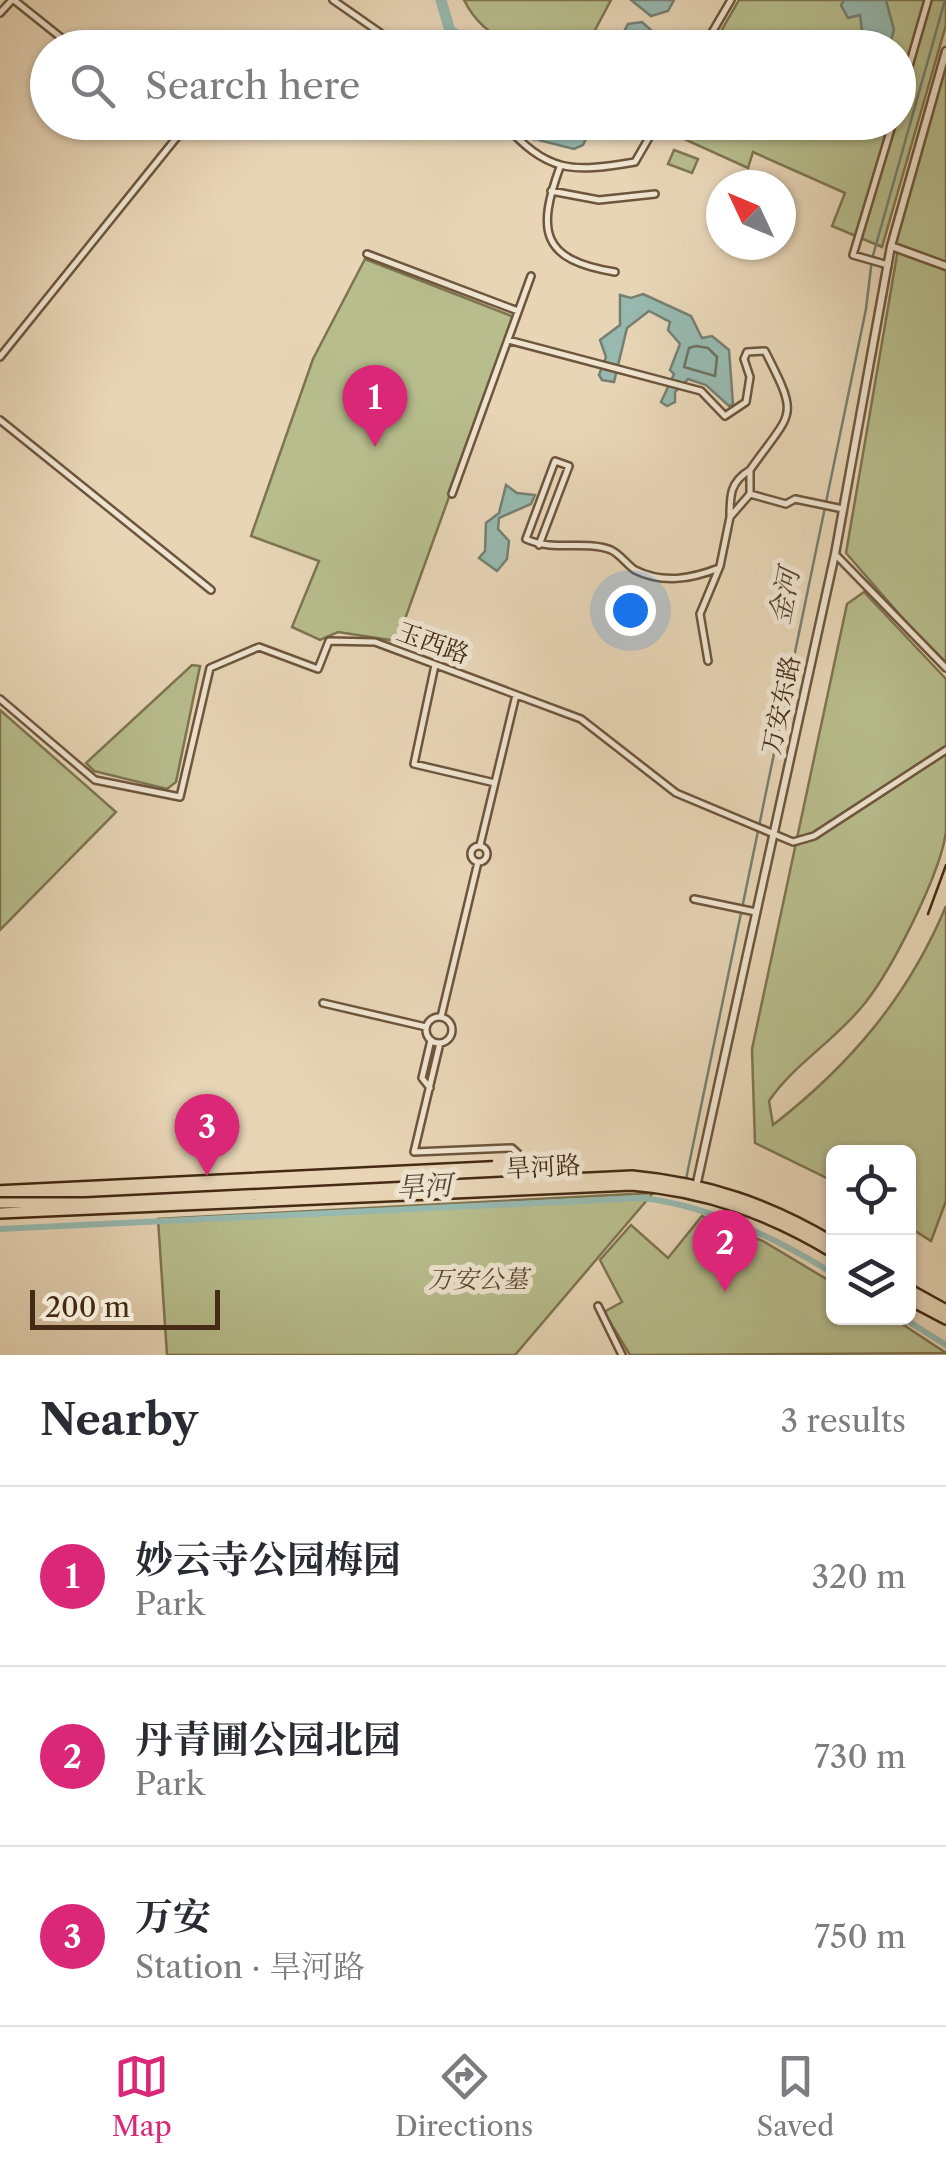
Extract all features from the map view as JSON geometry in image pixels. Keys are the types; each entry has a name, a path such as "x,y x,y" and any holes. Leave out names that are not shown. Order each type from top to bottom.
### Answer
{"main road":[{"name":"旱河路","path":"0,1203 85,1203 605,1176 686,1187 772,1208 826,1238"},
{"name":"旱河路","path":"0,1213 605,1184 686,1187 768,1216 826,1249"},
{"path":"916,1293 946,1310"},
{"path":"916,1303 946,1320"}],"street":[{"path":"0,13 13,0 51,30"},
{"path":"333,0 376,30"},
{"path":"714,30 731,0"},
{"path":"916,42 928,0"},
{"name":"万安东路","path":"686,1187 756,912 769,834 835,554 891,246 946,51"},
{"path":"0,358 175,140"},
{"path":"518,140 560,167 584,169 635,162 648,140"},
{"path":"888,140 853,255 888,265"},
{"path":"560,167 543,224 555,246 582,264 615,272"},
{"path":"551,191 599,200 655,194"},
{"path":"891,246 946,266"},
{"path":"367,254 518,311"},
{"path":"452,494 531,276"},
{"path":"508,340 701,391 724,416 746,402 750,377 744,359 747,352 765,351 790,404 788,418 730,492 730,517 719,568 700,614 708,661"},
{"path":"0,420 211,590"},
{"path":"538,545 569,466 556,461 526,540 538,545 612,550 640,572 664,578 690,579 719,568"},
{"path":"730,517 750,494 750,470"},
{"path":"750,494 786,504 795,499 844,509"},
{"path":"835,554 946,668"},
{"name":"玉西路","path":"0,699 96,780 180,797 210,668 259,647 318,670 330,642 337,638 374,642 581,719 676,793 794,842 814,836 946,750"},
{"path":"435,664 414,764 495,783"},
{"path":"478,862 470,854 480,845 516,694"},
{"path":"441,1017 478,862 487,855 480,845"},
{"path":"694,898 756,912"},
{"path":"323,1003 426,1028 432,1040 422,1078 430,1088"},
{"path":"426,1028 433,1018 441,1017"},
{"path":"441,1017 452,1028 450,1036 440,1043 414,1152 512,1148 524,1158 526,1180"},
{"path":"432,1040 440,1043"},
{"path":"598,1306 622,1355"}],"green space":[{"path":"464,0 611,0 595,30 489,30"},
{"path":"739,0 946,0 946,25 916,129 916,30 722,30"},
{"path":"946,59 946,668 846,553 898,249 894,243"},
{"path":"686,140 913,140 882,247 832,226 845,193 753,152 748,168"},
{"path":"674,150 698,159 692,173 668,164"},
{"path":"365,259 514,317 397,641 338,632 320,640 292,627 319,561 251,536 313,359"},
{"path":"864,592 946,679 946,832 925,896 876,988 854,1016 790,1075 769,1101 773,1125 852,1053 914,970 946,906 946,1201 931,1241 916,1231 916,1145 826,1145 826,1178 755,1143 752,1049 847,604"},
{"path":"192,665 200,666 176,782 167,789 94,771 86,763"},
{"path":"0,710 116,812 0,930"},
{"name":"万安公墓","path":"653,1193 515,1355 167,1355 158,1219"},
{"path":"702,1216 763,1241 826,1279 826,1325 904,1325 946,1353 630,1355 604,1312 622,1302 600,1260 631,1225 668,1258"}],"water":[{"path":"631,0 674,0 668,11 651,16"},
{"path":"844,0 886,0 894,30 862,30 860,15 848,18 841,5"},
{"path":"642,22 651,30 625,30 628,24"},
{"path":"538,140 585,140 574,149"},
{"path":"643,294 691,316 702,338 712,336 729,350 733,404 729,406 706,385 688,379 675,392 675,402 667,406 661,402 674,374 670,370 680,344 668,330 670,322 649,311 627,328 614,382 602,380 599,375 606,357 600,340 620,325 620,295 631,298"},
{"path":"506,485 517,493 535,495 531,504 499,518 498,529 509,541 507,559 497,571 479,558 485,551 486,523 499,513"}],"waterway":[{"path":"441,0 450,30"},
{"name":"金河","path":"916,103 945,0"},
{"name":"金河","path":"686,1179 866,309 872,259 906,140"},
{"name":"旱河","path":"0,1229 641,1198 692,1208 741,1225 826,1269"},
{"name":"旱河","path":"914,1325 946,1345"}],"tram line":[{"path":"928,914 946,865"},
{"path":"0,1185 492,1161"}],"place":[{"name":"妙云寺公园梅园","path":"375,447"},
{"name":"万安","path":"207,1176"},
{"name":"丹青圃公园北园","path":"725,1292"}]}
